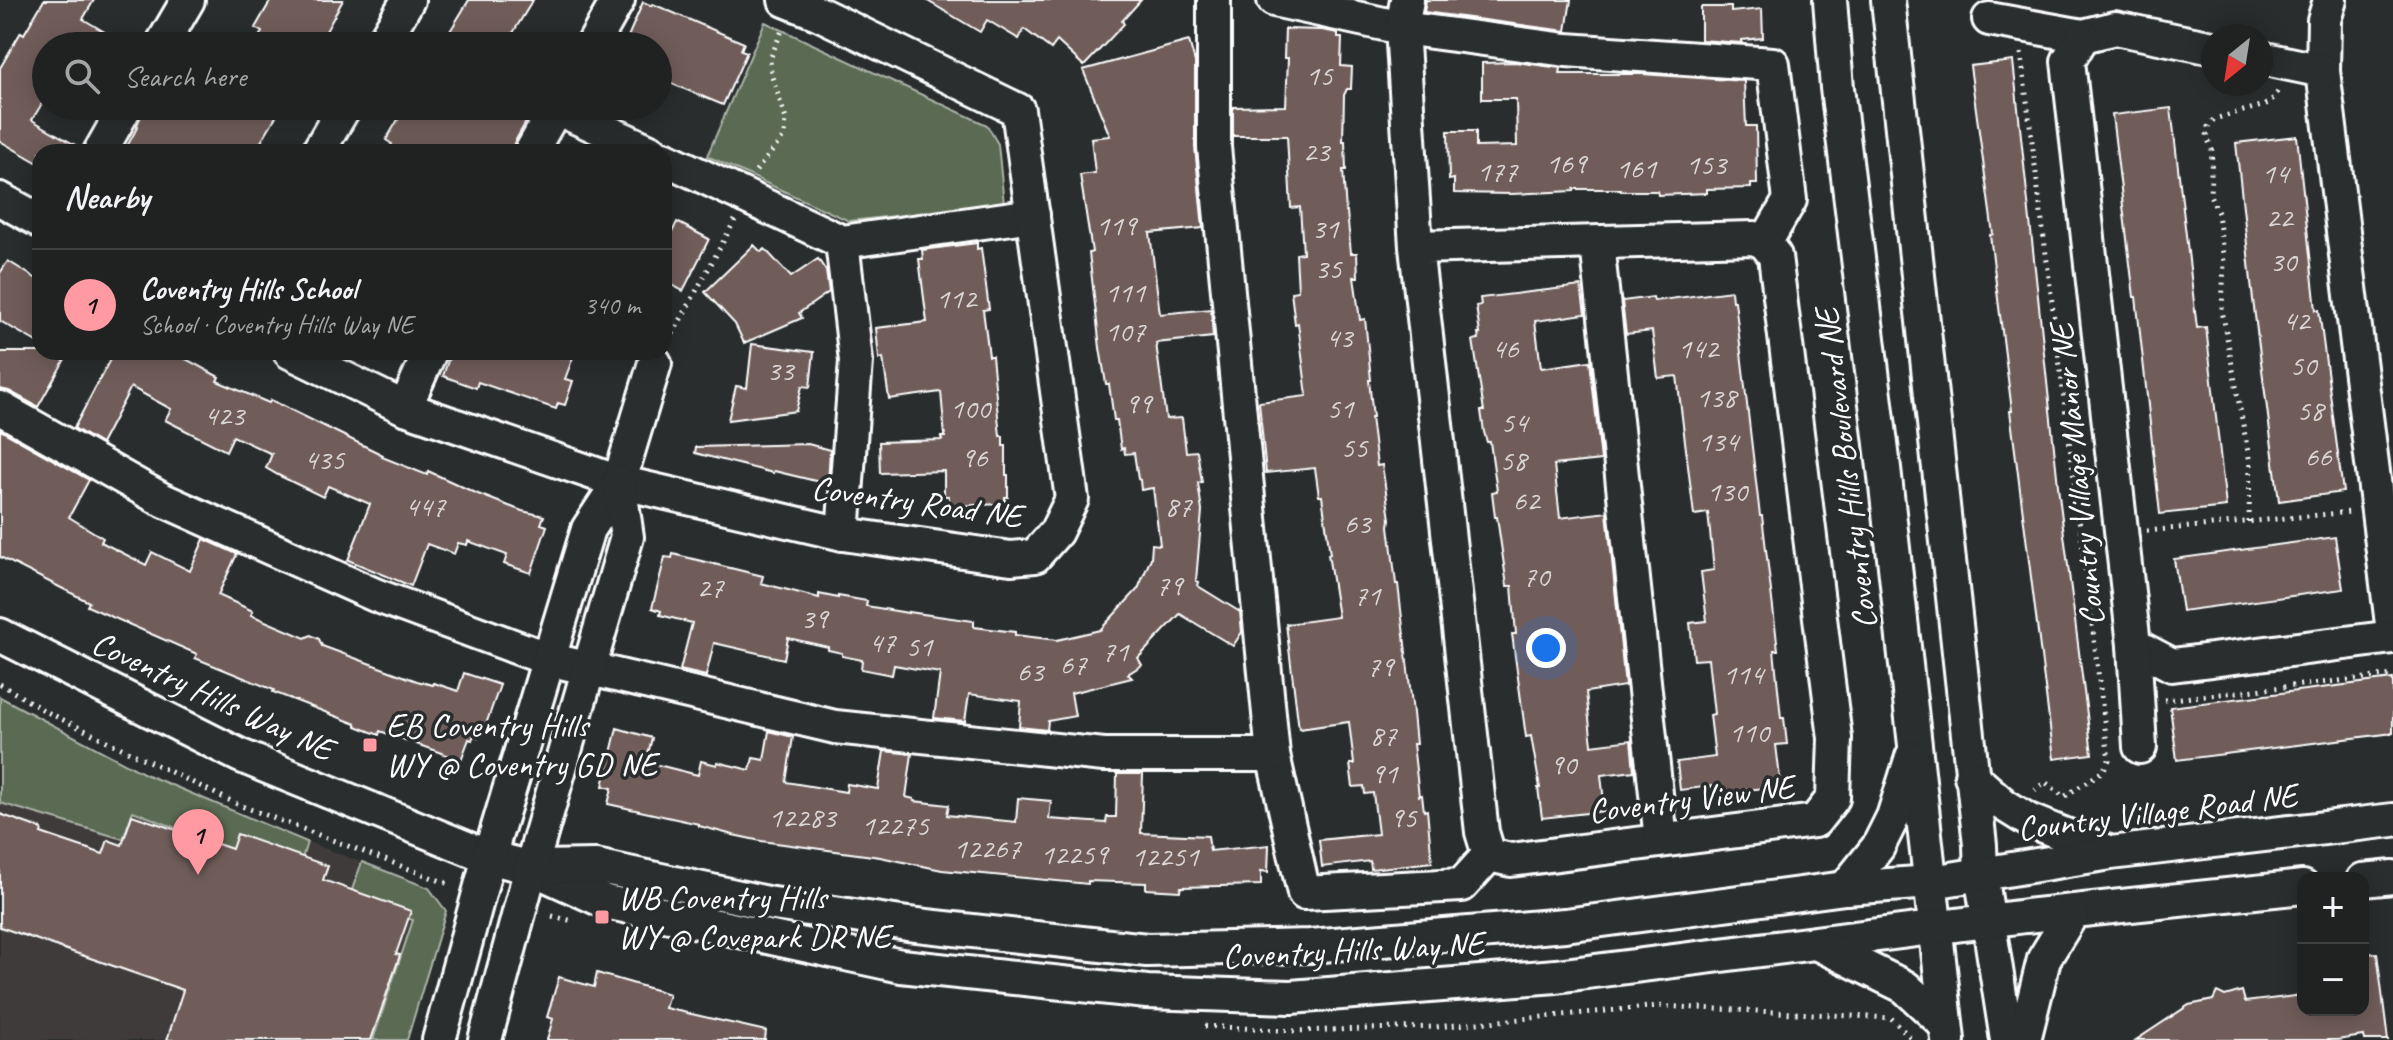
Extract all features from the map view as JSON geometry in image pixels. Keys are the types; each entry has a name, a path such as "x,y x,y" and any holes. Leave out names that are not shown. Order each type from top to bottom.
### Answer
{"street":[{"path":"169,32 188,0"},
{"path":"389,32 408,0"},
{"path":"600,32 618,0"},
{"path":"1214,0 1214,147 1273,755 1304,893 1462,885 1489,855 1482,832 1416,247 1405,14"},
{"path":"1274,0 1405,14 1566,50 1773,64 1790,200 1765,243 1754,238 1416,247"},
{"name":"Coventry Hills Boulevard NE","path":"1830,0 1837,88 1916,743 1935,928"},
{"path":"1888,0 1981,873 2007,1040"},
{"path":"2330,0 2324,20 2323,71 2393,634"},
{"name":"Coventry Road NE","path":"306,360 405,408 619,482 843,534 1011,558 1035,556 1056,532 1072,499 1018,110 808,5"},
{"path":"1989,19 2083,36 2115,28 2201,46"},
{"name":"Country Village Manor NE","path":"2083,36 2068,61 2134,645 2172,665 2393,634"},
{"path":"2273,70 2323,71"},
{"path":"105,144 118,120"},
{"path":"323,144 337,120"},
{"path":"536,144 549,120"},
{"path":"584,120 635,144"},
{"path":"672,162 842,242 1033,215"},
{"path":"0,199 32,217"},
{"path":"842,242 856,361 843,534"},
{"path":"1597,243 1661,840"},
{"name":"Coventry View NE","path":"1489,855 1511,860 1815,821 1833,798 1835,738 1775,256 1765,243"},
{"path":"405,408 426,360"},
{"path":"439,1040 489,857 588,529 619,482 659,360"},
{"path":"0,408 161,499 375,595 548,659 835,727 1104,755 1273,755"},
{"path":"485,1040 531,868 627,537 619,482"},
{"name":"Coventry Hills Way NE","path":"0,635 241,756 489,857 531,868 606,902 901,966 1147,992 1291,997 1556,976 1935,928"},
{"path":"2130,746 2134,645"},
{"path":"1845,888 1878,847 1893,817 1916,743"},
{"path":"1971,776 2004,805 2028,820 2111,853"},
{"name":"Country Village Road NE","path":"1932,882 2111,853 2393,820"},
{"name":"Coventry Hills Way NE","path":"531,868 596,866 767,903 908,924 1147,950 1310,946 1565,925 1845,888 1932,882"},
{"path":"2369,879 2393,877"},
{"path":"1947,1033 1935,928 2297,888"},
{"path":"2024,1040 2044,959 2073,912"},
{"path":"1818,944 1905,987 1947,1033"}],"path":[{"path":"672,337 747,196 756,172 785,135 786,119 771,74 770,59 808,5"},
{"path":"2020,46 2109,760 2103,771 2064,797 2045,782 2029,797"},
{"path":"2249,522 2250,463 2222,310 2224,262 2218,213 2210,195 2212,150 2207,137 2208,127 2214,119 2265,105 2274,98 2273,89"},
{"path":"2121,534 2378,510"},
{"path":"2159,700 2393,675"},
{"path":"0,684 45,711 239,805 449,884"},
{"path":"2108,748 2130,746"},
{"path":"1891,1018 1913,1040"}],"shaded area":[{"path":"0,697 145,774 258,823 429,888 446,911 407,1040 0,1040"}],"green space":[{"path":"765,22 987,125 998,144 1004,204 849,221 707,156"},
{"path":"0,697 145,774 307,842 301,862 232,850 133,811 123,839 0,803"},
{"path":"362,862 429,888 446,911 407,1040 373,1040 413,920 349,898"}],"building":[{"path":"44,0 94,0 83,19 105,32 32,32 32,120 73,144 32,144 32,159 0,141 0,68 21,32 24,34"},
{"path":"271,0 343,0 326,32 262,32 255,28"},
{"path":"469,0 533,0 514,32 450,32"},
{"path":"926,0 1141,0 1122,21 1124,24 1084,66 1057,41 1051,49 1024,29 1019,39 987,20 980,32"},
{"path":"1426,0 1571,0 1566,31 1424,12"},
{"path":"643,2 744,43 741,50 747,52 723,105 672,84 672,32 630,32"},
{"path":"1701,7 1731,7 1731,12 1762,9 1763,38 1742,40 1742,43 1701,40"},
{"path":"1285,29 1338,33 1338,38 1342,38 1341,66 1352,67 1351,89 1347,89 1344,95 1346,212 1351,253 1357,253 1358,277 1354,277 1360,320 1365,319 1377,466 1382,465 1390,519 1413,713 1419,796 1422,795 1424,811 1427,810 1432,862 1371,869 1370,861 1322,867 1319,840 1378,834 1373,793 1365,794 1364,786 1353,787 1350,764 1354,764 1349,722 1299,729 1286,624 1338,617 1322,496 1319,496 1315,468 1266,473 1259,402 1307,396 1291,292 1298,291 1296,254 1303,253 1300,207 1291,208 1287,136 1233,136 1233,107 1286,106 1288,58 1284,58"},
{"path":"1189,41 1195,62 1195,147 1203,228 1150,233 1160,314 1211,309 1213,337 1156,343 1166,419 1182,418 1186,452 1197,451 1202,482 1198,483 1202,511 1196,581 1199,582 1198,586 1240,612 1242,632 1233,646 1180,614 1138,658 1142,665 1128,674 1132,678 1071,693 1075,716 1048,721 1047,730 1019,727 1021,701 969,694 965,721 934,718 940,673 894,665 892,675 861,669 862,660 842,656 842,653 828,650 828,647 788,638 784,659 714,643 706,676 680,670 692,623 660,615 661,611 652,608 665,557 672,558 673,554 763,576 761,583 819,598 819,594 867,601 866,606 974,621 974,627 1057,640 1100,630 1138,589 1151,558 1152,544 1160,545 1153,488 1141,490 1134,453 1125,454 1124,448 1121,449 1100,348 1089,253 1092,252 1080,175 1095,173 1091,138 1110,136 1083,70"},
{"path":"2013,61 2059,495 2092,754 2054,759 2010,411 1990,235 1993,234 1970,66"},
{"path":"1515,62 1561,68 1560,74 1642,74 1744,81 1746,126 1756,126 1757,184 1751,184 1751,188 1707,189 1707,193 1658,195 1657,191 1621,189 1454,193 1454,179 1449,180 1448,131 1476,131 1476,147 1517,146 1516,99 1482,99 1482,63"},
{"path":"2171,108 2197,328 2206,327 2226,507 2160,514 2112,115"},
{"path":"139,120 274,120 260,144 128,144"},
{"path":"398,120 527,120 514,144 392,144 386,140"},
{"path":"2297,136 2316,310 2319,310 2343,492 2279,501 2236,143"},
{"path":"677,222 709,239 683,291 672,285 672,232"},
{"path":"977,243 977,249 981,248 989,309 983,310 989,356 992,356 1000,436 1003,436 1003,446 1006,446 1008,497 1005,497 1005,504 949,506 949,496 944,496 944,471 880,473 879,442 942,440 941,437 945,437 941,392 889,399 883,358 879,359 876,328 927,322 919,259 923,259 922,250"},
{"path":"754,245 761,252 765,249 791,277 818,259 826,271 829,292 799,313 802,318 744,343 735,324 705,292"},
{"path":"8,261 32,276 32,339 0,321 0,273"},
{"path":"1581,286 1585,314 1535,321 1541,368 1590,361 1601,460 1554,465 1560,518 1607,512 1625,686 1586,692 1592,745 1631,740 1634,771 1601,775 1605,811 1542,818 1531,736 1526,737 1512,634 1516,634 1512,586 1507,586 1495,517 1492,492 1497,491 1490,442 1487,442 1484,432 1481,411 1484,411 1473,340 1479,339 1480,334 1476,306 1481,305 1480,298"},
{"path":"1731,291 1732,301 1735,301 1762,516 1778,650 1774,650 1781,718 1784,718 1787,744 1776,745 1781,786 1713,794 1712,786 1680,790 1677,762 1715,757 1708,659 1694,660 1690,623 1707,621 1701,572 1714,570 1708,513 1694,515 1677,376 1658,378 1652,331 1626,334 1622,301 1653,297 1654,301"},
{"path":"752,344 814,352 810,387 802,386 796,411 728,420 736,386 747,388"},
{"path":"0,352 32,352 32,360 64,360 38,407 0,389"},
{"path":"110,360 188,360 219,377 217,381 269,403 271,400 382,457 427,475 428,471 522,511 544,516 541,524 547,526 531,573 504,564 507,555 468,541 467,545 458,543 454,554 427,544 411,586 348,560 370,504 328,486 323,497 278,475 266,468 272,454 233,436 226,451 165,420 171,409 131,387 101,444 74,428"},
{"path":"448,360 572,360 565,379 573,381 565,405 558,403 556,409 478,382 476,388 443,376"},
{"path":"0,430 89,480 69,517 103,538 101,542 146,565 152,552 190,571 204,539 237,554 218,595 253,611 251,615 305,638 311,635 319,639 322,646 417,681 458,691 464,673 500,685 485,727 482,726 478,737 474,735 472,740 469,739 461,760 380,731 379,735 195,658 197,654 87,606 89,602 0,557"},
{"path":"808,444 830,450 828,484 695,453 696,447"},
{"path":"2335,537 2343,589 2182,611 2174,559"},
{"path":"2393,679 2393,733 2177,760 2170,707"},
{"path":"617,728 652,738 646,762 698,775 701,761 750,770 753,758 764,760 769,731 793,737 786,782 846,792 847,784 878,789 884,751 912,754 906,797 914,801 949,805 947,815 1016,822 1018,798 1051,801 1049,819 1106,823 1107,817 1116,817 1117,774 1143,774 1141,833 1208,836 1210,851 1269,845 1268,872 1261,871 1261,885 1181,887 1180,891 1146,889 1146,883 1088,881 1088,884 942,870 880,857 733,835 699,824 608,804 612,788 603,786"},
{"path":"0,814 42,829 41,833 103,854 108,840 122,845 132,815 232,849 237,834 328,866 323,880 411,911 396,954 400,955 371,1040 167,1040 183,990 0,927"},
{"path":"2377,953 2388,1040 2364,1040 2363,1036 2337,1040 2136,1040 2189,1005 2213,1000 2217,992 2225,996 2242,991 2245,1002 2297,996 2297,1016 2369,1016 2369,954"},
{"path":"597,973 669,994 665,1008 766,1031 765,1040 547,1040 553,1019 547,1017 559,977 594,987"}],"place":[{"name":"EB Coventry Hills WY @ Coventry GD NE","path":"370,745"},
{"name":"Coventry Hills School","path":"198,875"},
{"name":"WB Coventry Hills WY @ Covepark DR NE","path":"602,917"}]}
